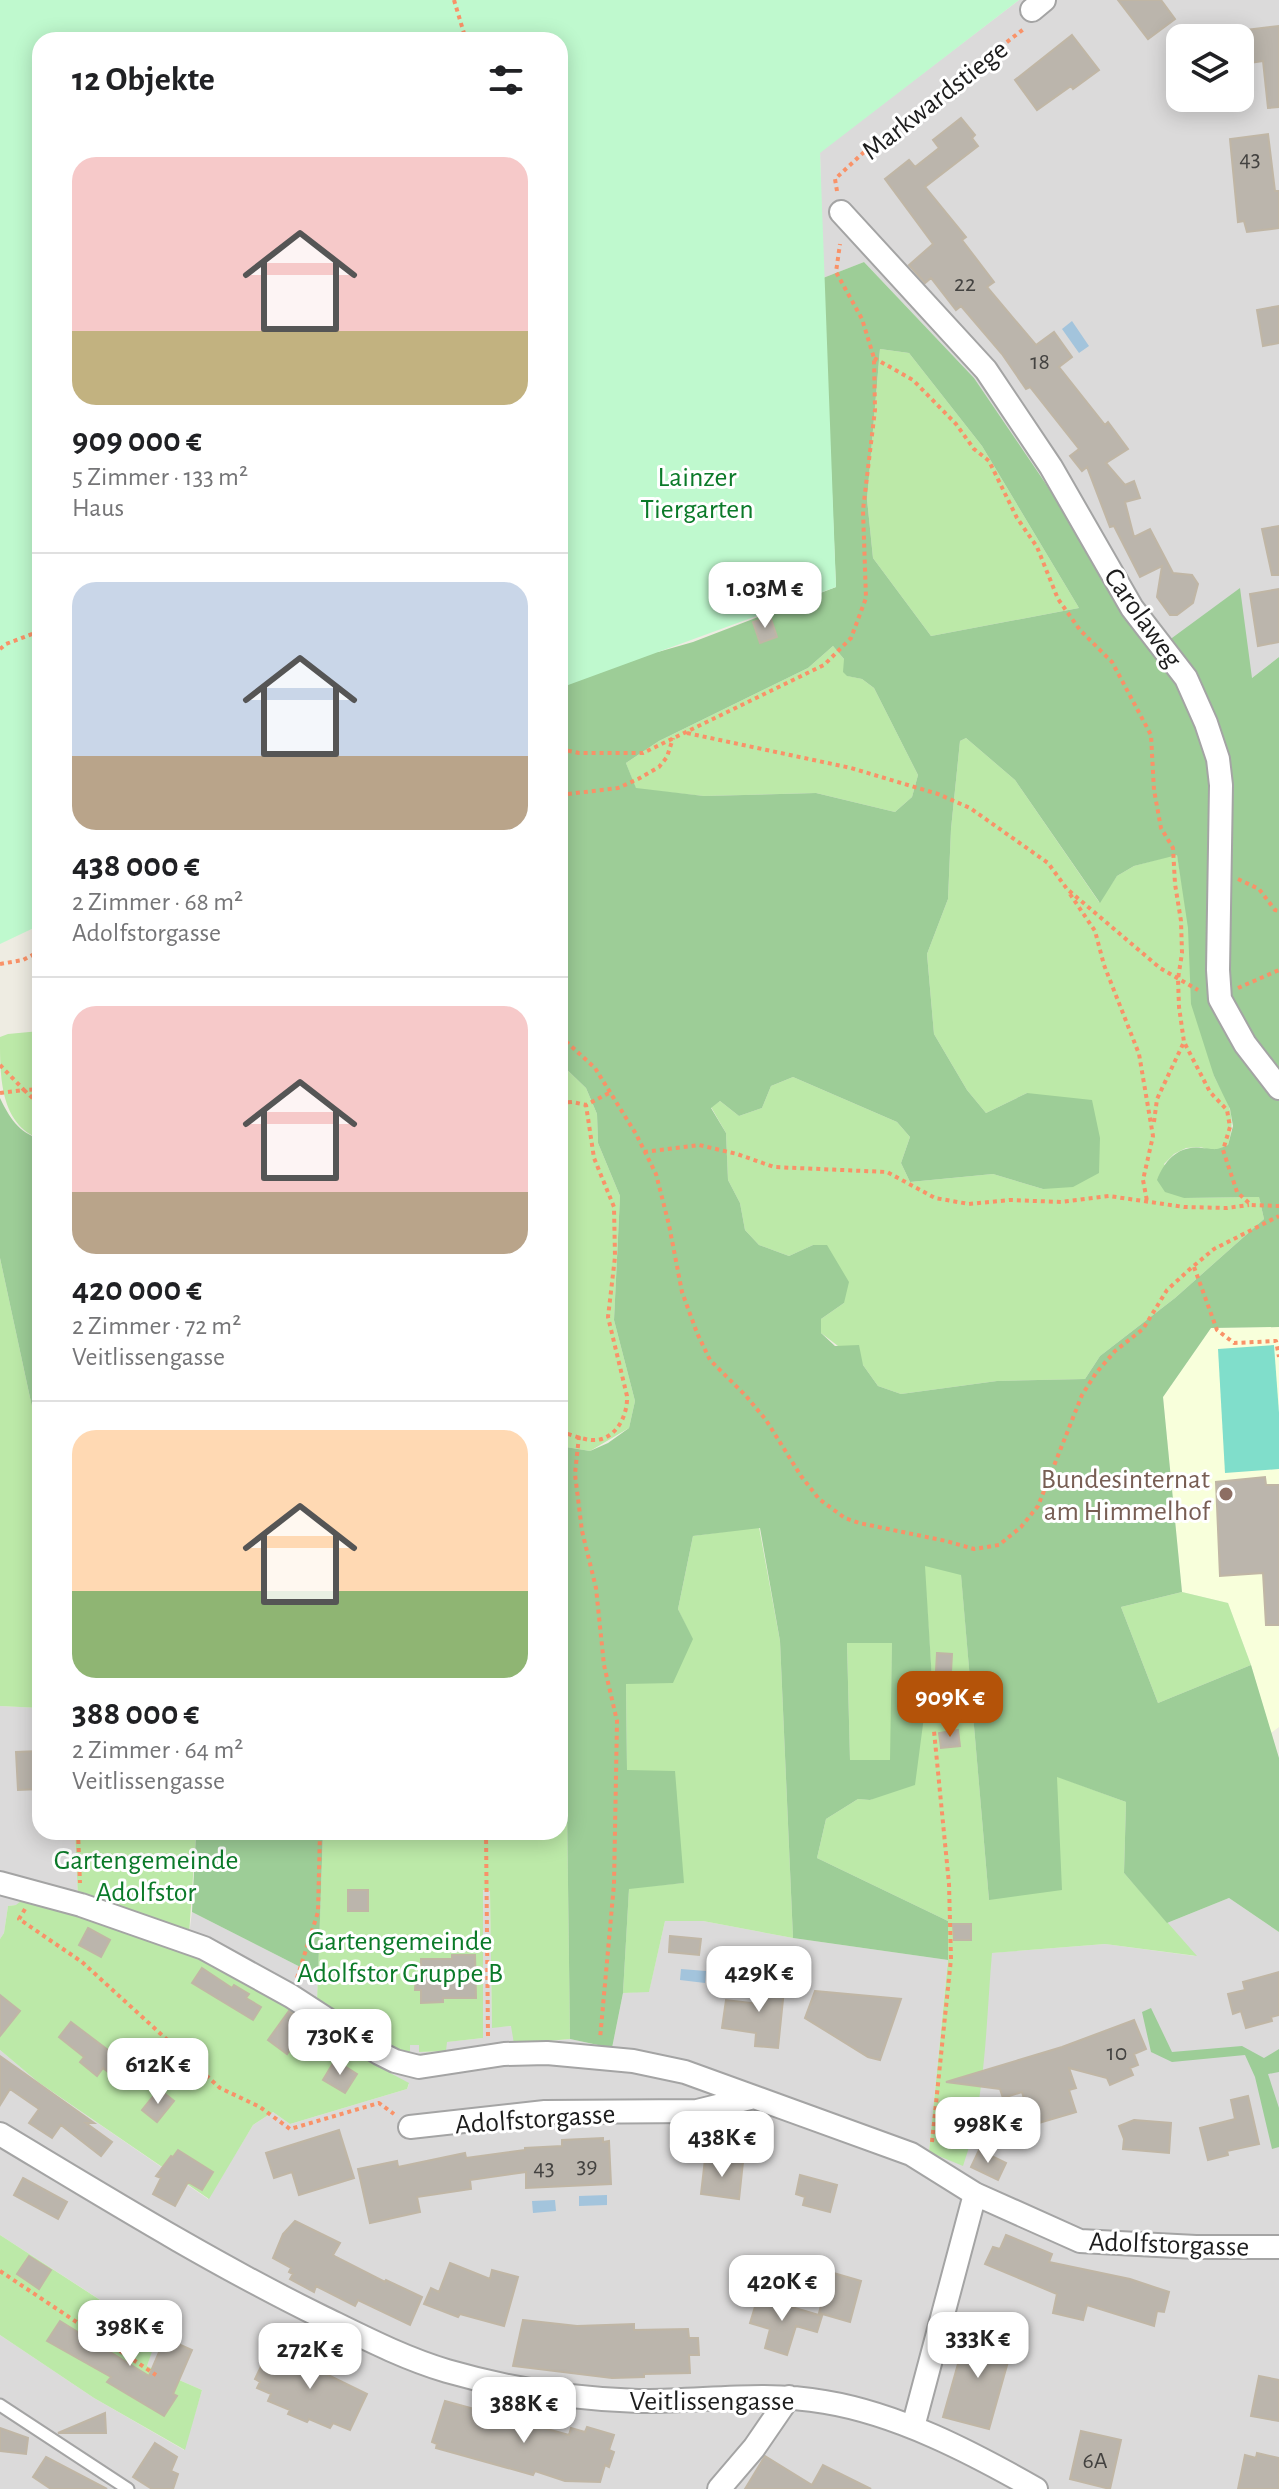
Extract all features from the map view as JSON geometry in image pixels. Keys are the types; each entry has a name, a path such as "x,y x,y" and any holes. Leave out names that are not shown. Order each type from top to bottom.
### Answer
{"street":[{"name":"Carolaweg","path":"841,212 986,370 1051,467 1132,608 1186,678 1218,759 1221,785 1220,999 1245,1044 1279,1088"},
{"name":"Adolfstorgasse","path":"0,1883 81,1905 204,1948 291,1996 379,2053 408,2066 547,2053 633,2061 685,2072 911,2154 975,2194 1080,2241 1196,2247 1279,2247"},
{"name":"Adolfstorgasse","path":"410,2127 545,2112 697,2111 755,2097"},
{"name":"Veitlissengasse","path":"0,2134 268,2290 389,2348 447,2371 550,2394 590,2398 637,2401 789,2397 854,2409 913,2427 1036,2489"},
{"path":"913,2427 975,2194"},
{"path":"719,2489 754,2448 789,2397"}],"lane":[{"path":"0,2405 128,2489"}],"path":[{"path":"454,0 464,32"},
{"name":"Markwardstiege","path":"841,212 835,179 1037,10"},
{"path":"568,751 643,753 824,665 851,638 866,598 863,510 875,410 874,358 862,319 836,272 840,253 841,212"},
{"path":"874,358 913,380 956,424 974,449 989,461 1017,518 1037,547 1058,599 1080,630 1112,662 1151,735 1154,790 1161,828 1173,848 1181,921 1182,953 1178,979 1184,1042 1210,1092 1227,1110 1230,1127 1223,1150 1237,1192 1251,1205"},
{"path":"0,649 32,634"},
{"path":"685,732 851,768 938,794 970,808 1048,863 1095,931 1104,965 1139,1054 1153,1126"},
{"path":"568,794 618,788 638,779 659,767 667,757 673,738"},
{"path":"1219,877 1230,875 1259,889 1279,911"},
{"path":"1067,889 1160,968 1178,979"},
{"path":"0,964 32,955"},
{"path":"1147,1201 1143,1180 1157,1099 1184,1042"},
{"path":"568,1043 595,1068 636,1134 656,1174 682,1292 710,1360 766,1420 819,1499 845,1518 859,1523 974,1549 999,1545 1021,1527 1038,1506 1082,1395 1096,1373 1115,1351 1143,1329 1167,1290 1214,1249 1279,1216"},
{"path":"0,1065 32,1098"},
{"path":"0,1093 32,1090"},
{"path":"568,1102 586,1105 609,1093"},
{"path":"568,1434 592,1440 601,1438 621,1424 628,1409 608,1317 615,1257 614,1207 594,1158 586,1105"},
{"path":"644,1152 699,1145 774,1167 887,1172 935,1198 969,1204 1010,1200 1061,1202 1109,1196 1184,1207 1279,1206"},
{"path":"1194,1267 1217,1330 1234,1343 1276,1341 1279,1357"},
{"path":"579,1436 575,1474 582,1531 596,1588 604,1665 617,1721 614,1884 598,2057"},
{"path":"931,2153 951,1959 949,1884 934,1731"},
{"path":"78,1840 80,1886"},
{"path":"291,1996 318,1912 320,1840"},
{"path":"486,1840 487,2028 490,2057"},
{"path":"34,1893 19,1919 82,1962 220,2088 260,2107 290,2129 379,2103 410,2127"},
{"path":"0,2271 156,2375"}],"shaded area":[{"path":"1019,0 1279,0 1279,657 1252,678 1157,649 1119,607 1067,515 974,378 864,262 823,278 820,152"},
{"path":"1072,321 1089,346 1079,353 1062,329"},
{"name":"Bundesinternat am Himmelhof","path":"1279,1327 1279,1727 1271,1733 1228,1603 1182,1592 1163,1397 1211,1328"},
{"path":"1274,1345 1279,1469 1225,1473 1218,1349"},
{"path":"0,1706 32,1708 32,1840 75,1840 78,1898 189,1935 192,1912 318,1976 317,2001 409,2045 419,2044 419,2052 446,2051 446,2042 483,2038 482,1890 490,1891 492,2027 512,2026 515,2044 570,2039 612,2048 623,1993 649,1991 665,1921 703,1921 793,1938 948,1960 929,2152 978,2103 991,1953 1105,1944 1195,1956 1167,1923 1229,1898 1279,1932 1279,2489 0,2489 0,2335 94,2398 184,2450 202,2390 147,2366 156,2336 0,2235 0,2050 38,2082 208,2199 253,2125 273,2112 290,2124 407,2089 409,2084 364,2059 355,2047 16,1905 8,1906 4,1933 0,1939"},
{"path":"681,1969 706,1971 705,1983 680,1980"},
{"path":"607,2195 607,2205 579,2206 579,2196"},
{"path":"555,2200 556,2211 533,2213 532,2201"}],"green space":[{"name":"Lainzer Tiergarten","path":"0,0 1019,0 820,153 836,587 568,685 568,32 32,32 32,929 0,944"},
{"path":"864,262 974,378 1067,515 1119,607 1157,649 1240,588 1252,678 1279,657 1279,1327 1211,1328 1163,1397 1182,1592 1121,1607 1158,1703 1251,1665 1279,1758 1279,1932 1229,1898 1167,1923 1124,1873 1126,1802 1057,1777 1062,1890 989,1900 961,1575 925,1566 932,1680 915,1785 870,1800 858,1799 826,1819 817,1858 948,1921 948,1960 793,1938 780,1641 760,1528 693,1536 678,1609 693,1639 673,1683 626,1684 627,1770 675,1771 684,1883 629,1889 623,1993 612,2048 570,2039 568,1447 590,1451 608,1443 629,1428 635,1401 614,1320 620,1196 598,1143 597,1114 586,1088 568,1071 568,344 658,652 693,642 836,587 823,278","holes":["880,349 909,353 982,446 1079,608 931,636 873,558 867,499","833,646 844,659 843,672 862,679 874,688 918,775 912,797 895,812 816,793 704,796 636,788 626,763 659,741 808,668","966,738 1015,780 1100,903 1117,876 1134,866 1177,855 1188,928 1191,1004 1214,1076 1230,1109 1233,1126 1228,1145 1217,1149 1186,1149 1169,1160 1157,1180 1165,1192 1184,1198 1259,1197 1264,1219 1175,1298 1100,1356 1085,1379 997,1381 901,1394 878,1386 863,1365 859,1345 835,1346 821,1333 821,1319 844,1303 849,1282 827,1245 813,1245 789,1256 759,1245 745,1230 740,1203 728,1180 726,1133 711,1108 720,1101 739,1116 762,1108 771,1086 793,1077 897,1122 910,1137 901,1163 910,1182 993,1174 1043,1189 1073,1187 1099,1173 1100,1138 1092,1100 1027,1093 986,1113 967,1090 934,1034 927,954 948,899 960,741","847,1643 892,1643 890,1760 850,1760"]},
{"path":"880,349 909,353 982,446 1079,608 931,636 873,558 867,499"},
{"path":"833,646 844,659 848,676 862,679 874,688 918,775 912,797 895,812 816,793 704,796 636,789 626,763 659,741 808,668"},
{"path":"966,738 1015,780 1099,902 1117,876 1134,866 1177,854 1214,1076 1230,1109 1232,1124 1228,1145 1215,1151 1200,1147 1186,1148 1164,1164 1184,1198 1259,1197 1264,1219 1175,1298 1100,1356 1085,1379 997,1381 901,1394 878,1386 863,1365 821,1333 821,1319 844,1303 813,1245 789,1256 759,1245 745,1230 740,1203 728,1180 726,1133 711,1107 720,1101 739,1116 762,1108 771,1086 793,1077 897,1122 910,1137 901,1163 910,1182 993,1174 1043,1189 1027,1093 986,1113 967,1090 934,1034 927,954 948,899 960,741"},
{"path":"32,1032 32,1135 17,1122 5,1097 0,1037"},
{"path":"568,1071 586,1088 597,1114 598,1143 620,1196 614,1320 635,1401 629,1428 590,1451 568,1447"},
{"path":"0,1098 16,1123 32,1136 32,1407 0,1258"},
{"path":"0,1258 32,1407 32,1708 0,1706"},
{"path":"759,1527 780,1641 793,1938 703,1921 665,1921 649,1992 623,1993 629,1888 683,1883 627,1771 626,1683 692,1639 678,1609 693,1536"},
{"path":"924,1565 961,1574 989,1900 1056,1776 1126,1802 1124,1873 1197,1956 1105,1944 992,1953 981,2088 963,2166 929,2152 948,1960 948,1921 817,1858 826,1819 858,1799 871,1800 925,1709 932,1680"},
{"path":"1182,1592 1228,1603 1251,1665 1158,1703 1121,1607"},
{"path":"892,1642 891,1760 850,1761 847,1643"},
{"name":"Gartengemeinde Adolfstor","path":"75,1840 195,1840 189,1935 78,1898"},
{"path":"196,1840 323,1840 318,1976 192,1912"},
{"name":"Gartengemeinde Adolfstor Gruppe B","path":"323,1840 567,1840 570,2039 514,2044 511,2026 492,2028 490,1891 483,1890 483,2038 447,2042 446,2051 419,2052 419,2045 410,2045 410,2053 402,2054 317,2001"},
{"path":"26,1897 204,1954 355,2047 364,2059 409,2083 407,2089 290,2124 273,2112 253,2125 209,2199 38,2082 0,2050 0,1939 4,1933 8,1906 16,1905"},
{"path":"1151,2008 1172,2052 1242,2046 1264,2058 1279,2049 1279,2072 1268,2074 1279,2108 1279,2147 1272,2149 1255,2077 1245,2055 1172,2062 1151,2052 1142,2012"},
{"path":"0,2235 157,2337 147,2366 202,2390 185,2450 94,2398 0,2335"}],"building":[{"path":"1118,0 1161,0 1175,19 1148,39"},
{"path":"1279,26 1279,107 1268,108 1263,61 1254,62 1254,29"},
{"path":"1072,35 1099,70 1037,110 1015,80"},
{"path":"961,118 975,135 972,138 978,146 925,187 966,237 962,240 994,282 987,287 1036,345 1054,332 1072,357 1059,367 1128,449 1106,463 1125,485 1134,481 1140,498 1125,502 1134,537 1150,529 1173,573 1192,575 1198,584 1193,603 1177,615 1170,615 1157,597 1162,566 1140,577 1114,526 1110,527 1087,467 1082,471 1070,456 1079,449 1030,387 1026,389 1002,354 961,306 956,310 931,278 925,283 909,265 933,244 885,179 909,160 915,167 939,148 933,140"},
{"path":"1268,134 1275,191 1279,191 1279,228 1247,232 1244,221 1238,222 1230,139"},
{"path":"1279,306 1279,343 1263,346 1257,310"},
{"path":"1279,526 1279,575 1272,575 1262,529"},
{"path":"1279,589 1279,642 1258,646 1250,594"},
{"path":"770,616 777,637 760,643 753,622"},
{"path":"1265,1477 1266,1485 1279,1485 1279,1625 1266,1625 1263,1573 1220,1576 1216,1482"},
{"path":"937,1653 952,1654 951,1672 936,1671"},
{"path":"958,1730 960,1746 941,1748 939,1733"},
{"path":"32,1751 32,1789 18,1790 16,1752"},
{"path":"348,1890 368,1890 368,1911 348,1911"},
{"path":"953,1924 971,1924 971,1940 954,1940"},
{"path":"88,1928 110,1940 101,1957 79,1945"},
{"path":"670,1936 701,1939 699,1955 669,1952"},
{"path":"452,1955 475,1955 476,1998 443,1998 443,2002 421,2003 421,1990 415,1990 416,1973 421,1973 421,1959 452,1959"},
{"path":"202,1968 232,1988 234,1985 249,1994 246,1998 261,2007 253,2020 192,1983"},
{"path":"1279,1972 1279,2015 1271,2017 1272,2021 1246,2028 1241,2011 1233,2014 1228,1994 1245,1990 1243,1982"},
{"path":"763,1977 785,1980 778,2048 755,2046 756,2033 722,2028 726,2000 760,2004"},
{"path":"815,1991 901,1999 880,2060 868,2057 805,2018"},
{"path":"0,1995 20,2011 0,2036"},
{"path":"289,2011 308,2024 287,2054 268,2040"},
{"path":"1134,2020 1146,2049 1134,2054 1138,2065 1130,2068 1133,2075 1110,2085 1107,2078 1069,2068 1076,2088 1069,2090 1076,2112 1032,2125 1022,2092 1003,2098 1000,2089 946,2082 1062,2047"},
{"path":"71,2022 133,2069 122,2083 103,2068 97,2076 80,2062 84,2057 59,2037"},
{"path":"0,2056 94,2123 86,2123 112,2142 101,2156 61,2125 52,2138 29,2123 39,2109 10,2089 0,2105"},
{"path":"335,2060 357,2074 345,2093 323,2080"},
{"path":"159,2089 174,2101 157,2122 142,2110"},
{"path":"1248,2096 1259,2144 1227,2151 1228,2155 1208,2160 1200,2128 1235,2119 1231,2100"},
{"path":"1134,2120 1171,2123 1169,2153 1123,2149 1124,2139 1119,2126"},
{"path":"339,2130 354,2178 299,2195 292,2172 274,2178 266,2153"},
{"path":"603,2138 603,2142 609,2141 611,2184 526,2188 526,2172 470,2180 471,2189 417,2197 420,2212 370,2223 358,2169 397,2161 398,2167 465,2153 466,2158 525,2148 562,2146 562,2140"},
{"path":"178,2150 213,2172 202,2190 188,2182 175,2206 153,2194 161,2178 156,2176"},
{"path":"979,2150 1006,2163 998,2180 971,2167"},
{"path":"705,2159 743,2162 739,2199 701,2194"},
{"path":"800,2175 837,2185 830,2212 803,2205 805,2197 796,2194"},
{"path":"23,2178 67,2202 58,2219 14,2195"},
{"path":"295,2221 340,2243 333,2255 336,2257 422,2297 410,2325 358,2300 355,2306 316,2286 314,2292 290,2279 293,2274 289,2272 291,2268 273,2258 283,2234"},
{"path":"1006,2235 1052,2254 1049,2262 1130,2279 1169,2292 1164,2312 1157,2311 1154,2326 1087,2305 1083,2320 1053,2313 1057,2294 985,2264 993,2247 1000,2249"},
{"path":"29,2256 51,2270 39,2289 17,2274"},
{"path":"450,2263 490,2279 492,2270 518,2277 504,2326 460,2314 458,2317 424,2304 431,2288 439,2292"},
{"path":"830,2272 861,2281 850,2322 819,2313"},
{"path":"758,2297 822,2316 817,2332 796,2326 787,2355 765,2348 770,2329 750,2323"},
{"path":"523,2320 577,2326 634,2324 634,2330 688,2329 689,2338 698,2338 699,2355 689,2355 690,2373 644,2374 644,2377 612,2378 513,2366"},
{"path":"60,2321 149,2376 165,2338 192,2350 173,2394 177,2396 164,2416 107,2382 111,2377 47,2341"},
{"path":"967,2332 1013,2344 989,2429 943,2417"},
{"path":"274,2351 311,2368 316,2356 331,2363 326,2374 367,2394 350,2430 333,2423 330,2428 309,2419 307,2422 288,2414 290,2410 268,2401 271,2394 257,2388 260,2382 255,2379 266,2356 270,2359"},
{"path":"1259,2376 1279,2380 1279,2421 1251,2416"},
{"path":"445,2401 569,2435 571,2428 585,2432 587,2427 614,2435 609,2450 614,2452 609,2467 605,2465 600,2482 565,2481 436,2448 437,2444 432,2442"},
{"path":"105,2413 106,2433 58,2433"},
{"path":"0,2428 28,2438 26,2454 0,2451"},
{"path":"1081,2431 1121,2440 1110,2489 1070,2479"},
{"path":"155,2443 177,2457 171,2471 178,2474 173,2489 152,2489 133,2477"},
{"path":"1257,2453 1279,2458 1279,2489 1238,2489 1245,2455 1256,2458"},
{"path":"765,2456 812,2485 823,2465 871,2489 745,2489"},
{"path":"46,2457 107,2489 51,2489 33,2477"}],"place":[{"name":"Bundesinternat am Himmelhof","path":"1226,1494"}]}
